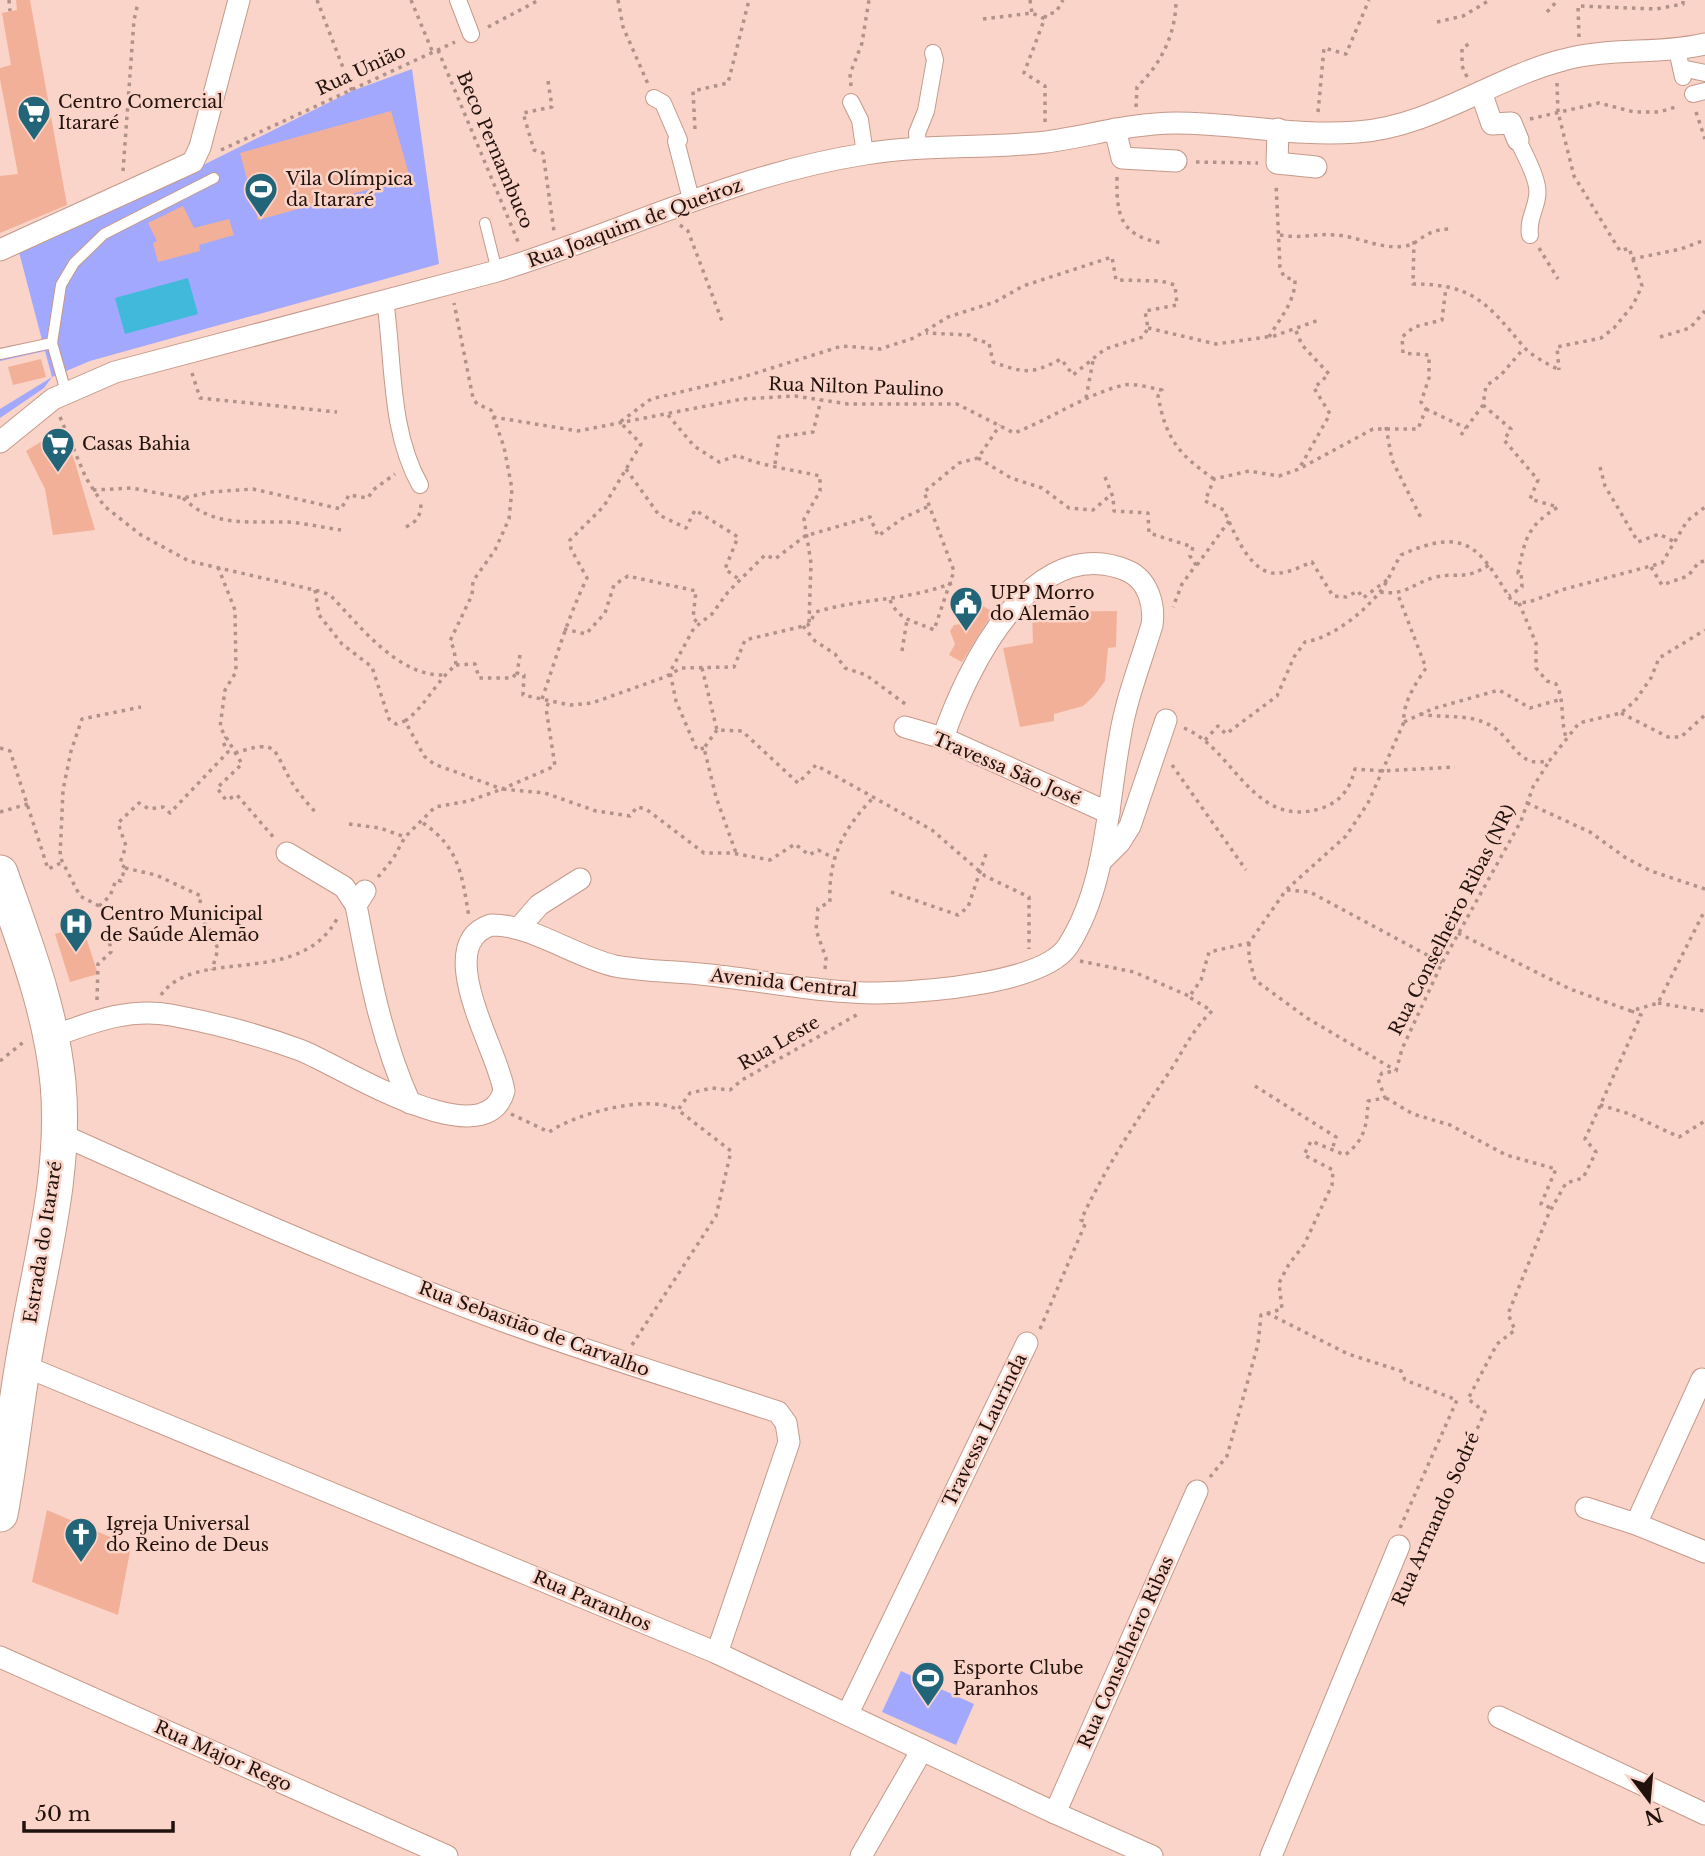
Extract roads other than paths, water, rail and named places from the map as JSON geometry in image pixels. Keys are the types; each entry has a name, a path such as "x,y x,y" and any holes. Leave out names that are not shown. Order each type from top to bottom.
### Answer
{"main road":[{"name":"Estrada do Itararé","path":"0,873 24,940 51,1037 58,1084 58,1133 52,1206 22,1365 0,1514"}],"street":[{"path":"0,250 193,162 200,148 239,0"},
{"path":"457,0 471,34"},
{"name":"Rua Joaquim de Queiroz","path":"0,442 60,395 115,372 557,253 641,222 682,203 758,178 865,154 918,146 1045,142 1125,128 1209,124 1358,132 1420,117 1551,64 1580,56 1680,65 1705,44"},
{"path":"918,146 917,133 926,111 935,60 933,53"},
{"path":"1680,65 1705,73"},
{"path":"1478,93 1492,124 1515,132 1537,186 1536,201 1528,220 1530,235"},
{"path":"654,98 663,103 679,140 676,141 682,203"},
{"path":"851,102 860,120 865,154"},
{"path":"1125,128 1120,157 1176,161"},
{"path":"1278,129 1277,163 1316,167"},
{"path":"385,300 395,405 408,465 420,485"},
{"path":"937,737 970,671 1028,590 1049,576 1097,564 1114,565 1136,574 1149,595 1154,613 1125,715 1100,862"},
{"path":"1100,862 1120,842 1129,826 1166,720"},
{"name":"Travessa São José","path":"905,727 937,737 1108,813"},
{"path":"287,853 357,896 380,1026 410,1103"},
{"name":"Avenida Central","path":"410,1103 465,1115 478,1115 496,1107 505,1091 475,1010 467,976 468,952 475,936 491,925 519,928 561,948 613,965 877,993 964,985 1028,972 1057,959 1084,914 1100,862"},
{"path":"519,928 539,905 580,879"},
{"path":"51,1037 97,1020 133,1013 169,1014 303,1051 376,1090 410,1103"},
{"name":"Rua Sebastião de Carvalho","path":"58,1133 200,1197 428,1292 623,1362 778,1412 786,1423 789,1441 717,1653"},
{"name":"Travessa Laurinda","path":"848,1713 1027,1343"},
{"name":"Rua Paranhos","path":"22,1365 717,1653 848,1713 1055,1814 1152,1856"},
{"path":"1636,1524 1702,1379"},
{"name":"Rua Conselheiro Ribas","path":"1055,1814 1197,1490"},
{"path":"1586,1508 1636,1524 1705,1552"},
{"name":"Rua Armando Sodré","path":"1271,1856 1406,1543"},
{"name":"Rua Major Rego","path":"0,1657 447,1856"},
{"path":"1499,1717 1705,1814"},
{"path":"861,1856 922,1750"}],"lane":[{"path":"60,395 52,343 61,285 86,249 126,221 214,178"},
{"path":"485,223 497,271"},
{"path":"0,354 52,343"}],"place":[{"name":"Centro Comercial Itararé","path":"34,142"},
{"name":"Vila Olímpica da Itararé","path":"261,219"},
{"name":"Casas Bahia","path":"58,474"},
{"name":"UPP Morro do Alemão","path":"966,633"},
{"name":"Centro Municipal de Saúde Alemão","path":"76,954"},
{"name":"Igreja Universal do Reino de Deus","path":"81,1564"},
{"name":"Esporte Clube Paranhos","path":"928,1708"}]}
